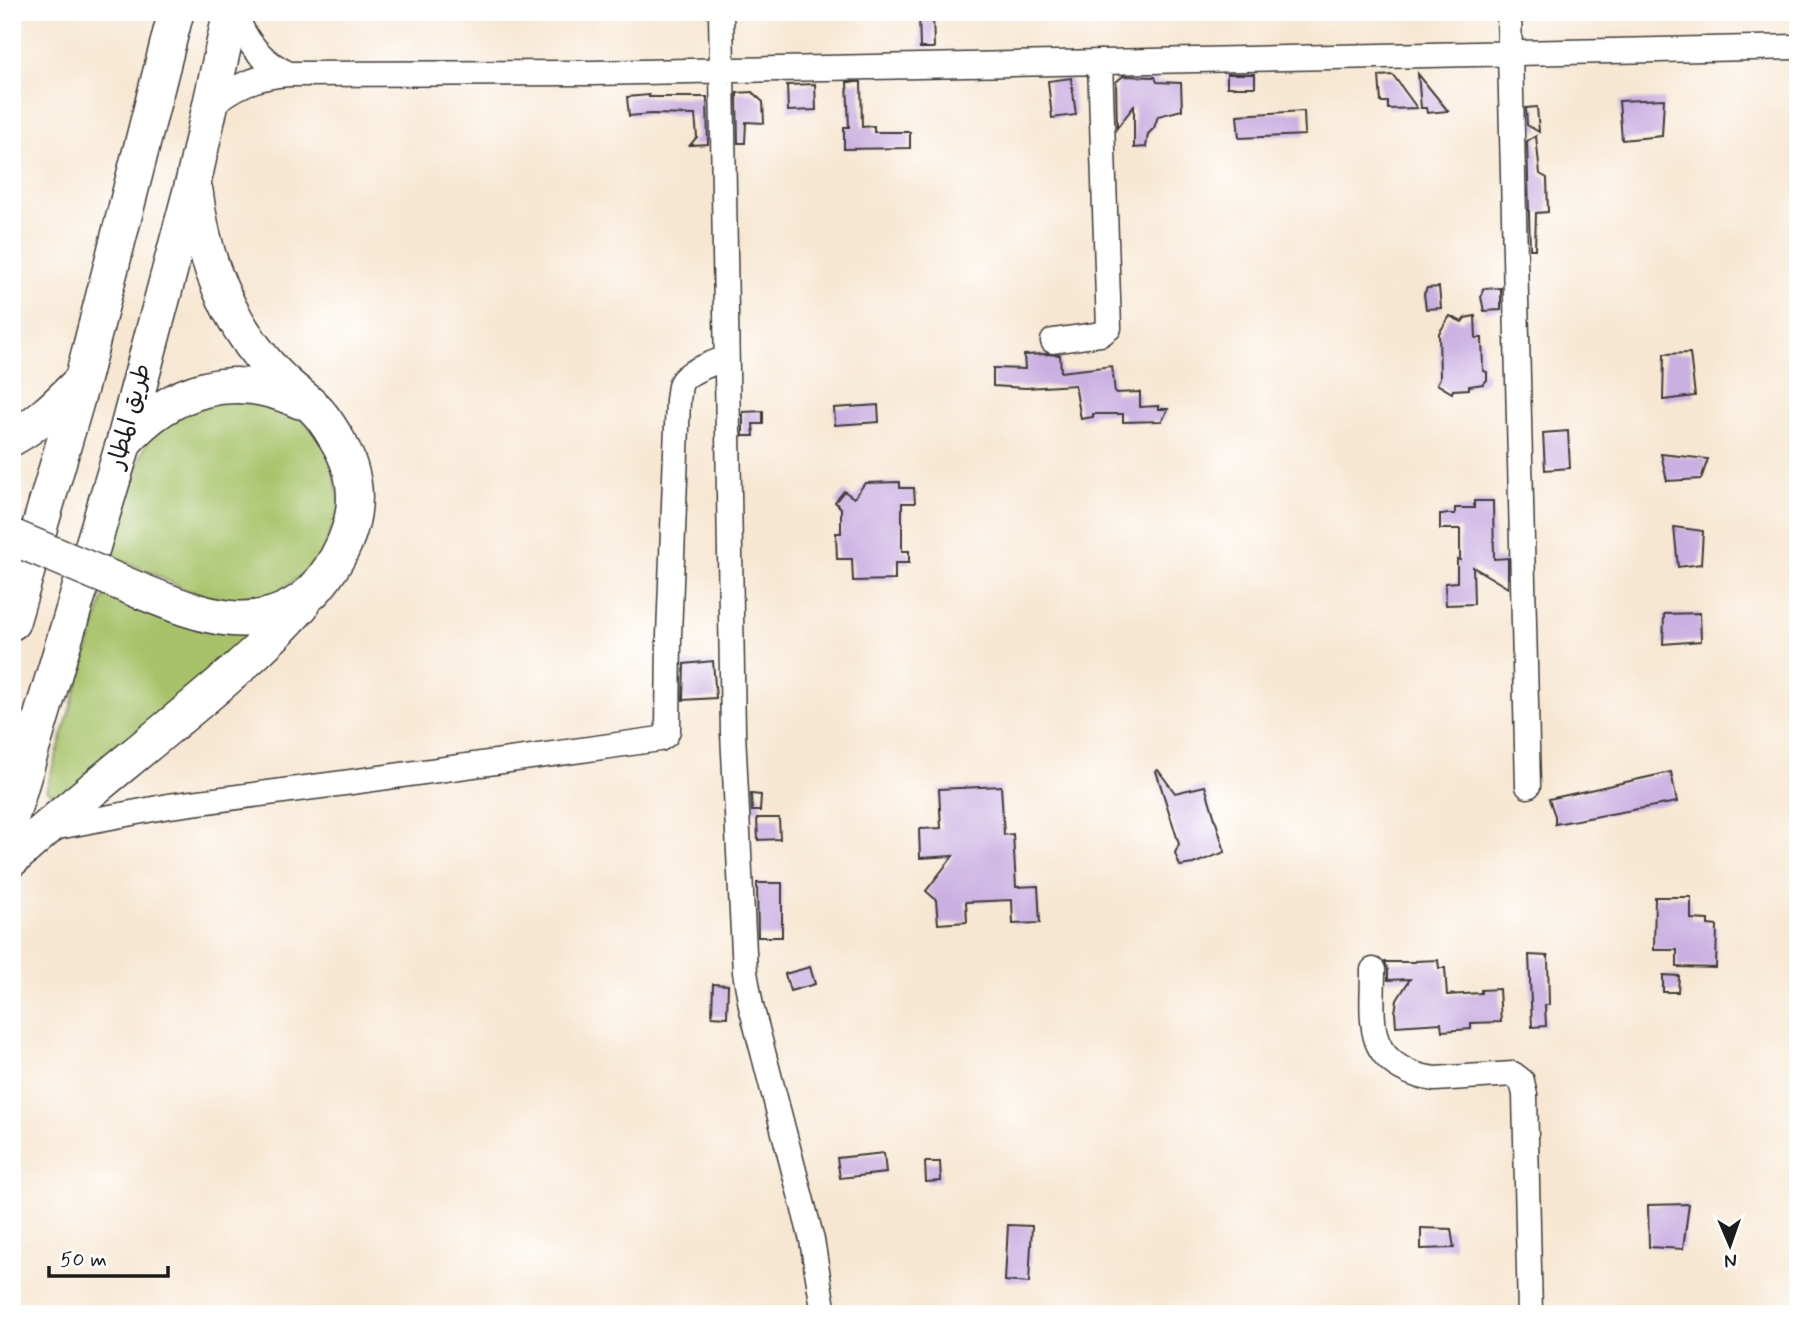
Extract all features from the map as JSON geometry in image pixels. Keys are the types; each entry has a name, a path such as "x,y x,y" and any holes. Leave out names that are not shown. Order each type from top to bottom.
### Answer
{"highway":[{"path":"12,622 82,381 176,12"},
{"name":"طريق المطار","path":"12,814 124,442 194,179 233,12"},
{"path":"12,859 229,677 277,633 321,583 346,542 353,523 354,482 350,464 330,428 316,409 282,380 252,346 228,308 211,267 199,223 194,179"},
{"path":"12,438 46,415 82,381"},
{"path":"124,442 139,424 158,409 201,390 248,386 272,390 316,409"},
{"path":"12,537 180,607 234,620 263,617 278,612 306,597 321,583"}],"street":[{"path":"233,12 251,46 268,62 289,75"},
{"path":"722,12 733,733 745,972 751,1006 812,1240 824,1314"},
{"path":"1509,12 1528,786"},
{"path":"209,107 246,83 267,76 289,75 722,71 1798,47"},
{"path":"1053,341 1101,334 1109,328 1100,62"},
{"path":"46,829 169,806 591,748 666,735 678,400 681,382 687,376 726,358"},
{"path":"1373,970 1374,1025 1378,1043 1398,1067 1435,1079 1513,1074 1522,1081 1525,1095 1530,1314"}],"green space":[{"path":"200,398 290,408 327,444 341,505 321,557 274,595 247,600 217,599 186,590 146,570 111,557 138,463 152,430"},
{"path":"106,589 264,631 63,800 46,790"}],"building":[{"path":"919,13 933,13 934,48 920,48"},
{"path":"1227,74 1255,74 1255,87 1227,87"},
{"path":"1418,74 1448,111 1427,113 1426,108 1421,108"},
{"path":"1393,75 1417,108 1388,109 1388,102 1381,102 1379,76"},
{"path":"1123,76 1155,77 1157,82 1181,83 1182,110 1158,116 1154,128 1148,134 1146,147 1134,148 1134,106 1117,128 1116,82"},
{"path":"1071,78 1076,115 1052,118 1048,81"},
{"path":"847,82 861,82 862,127 874,126 874,132 910,132 910,148 844,149 844,127 849,127"},
{"path":"815,84 816,110 788,111 787,85"},
{"path":"752,92 763,102 764,123 746,122 745,143 738,143 737,93"},
{"path":"627,97 707,97 708,144 690,145 697,137 695,115 629,116"},
{"path":"1664,99 1662,136 1622,140 1619,101"},
{"path":"1537,107 1539,132 1527,125 1526,108"},
{"path":"1304,111 1305,135 1239,138 1237,115"},
{"path":"1536,136 1540,174 1547,178 1548,212 1536,213 1535,249 1530,249 1527,141"},
{"path":"1439,287 1441,308 1426,309 1424,294 1427,288"},
{"path":"1501,288 1501,310 1484,311 1481,297 1483,289"},
{"path":"1450,316 1462,322 1465,318 1475,316 1476,338 1482,338 1483,371 1487,372 1487,380 1483,384 1469,386 1469,389 1453,390 1452,393 1437,384 1440,378 1439,333"},
{"path":"1690,353 1695,396 1663,400 1664,354"},
{"path":"1024,355 1060,355 1061,372 1112,366 1115,393 1140,392 1140,407 1158,406 1158,409 1168,409 1162,421 1123,422 1123,414 1093,414 1093,417 1081,419 1075,385 1026,388 993,386 993,368 1025,369"},
{"path":"878,405 879,422 835,425 834,408"},
{"path":"763,411 763,424 753,424 754,436 743,436 743,412"},
{"path":"1568,431 1570,468 1545,470 1543,433"},
{"path":"1661,454 1708,459 1701,479 1667,481"},
{"path":"900,482 900,488 914,488 915,503 902,503 902,551 909,551 909,563 895,563 895,580 853,581 852,559 837,559 836,533 841,533 841,508 835,502 844,491 854,498 865,483"},
{"path":"1474,501 1493,501 1494,559 1508,558 1508,588 1473,567 1474,604 1446,605 1445,583 1457,582 1460,529 1440,529 1440,514 1455,514 1455,508 1474,508"},
{"path":"1674,527 1703,531 1701,564 1678,567"},
{"path":"1700,613 1701,641 1663,644 1664,614"},
{"path":"713,661 716,698 683,700 684,664"},
{"path":"1158,770 1175,793 1205,786 1225,852 1180,866 1175,853 1179,844 1156,771"},
{"path":"1671,772 1677,802 1555,824 1549,799"},
{"path":"1001,786 1004,835 1013,834 1016,887 1038,886 1040,923 1013,924 1012,900 966,902 967,922 938,924 936,900 926,891 953,856 920,858 919,829 941,828 939,789"},
{"path":"751,794 761,795 760,811 752,811"},
{"path":"757,818 779,818 780,839 758,840"},
{"path":"757,883 782,883 782,937 758,937"},
{"path":"1655,897 1691,897 1691,919 1708,920 1708,925 1717,926 1716,968 1677,967 1677,950 1654,950"},
{"path":"1529,955 1548,956 1549,1005 1545,1005 1546,1026 1532,1027"},
{"path":"1438,960 1439,968 1445,968 1447,995 1499,989 1501,1022 1471,1023 1471,1029 1442,1031 1441,1023 1396,1026 1397,1000 1410,979 1388,980 1385,962"},
{"path":"810,967 815,984 790,991 785,974"},
{"path":"1663,975 1679,976 1678,992 1663,992"},
{"path":"713,984 728,985 727,1017 712,1016"},
{"path":"884,1153 886,1173 840,1178 837,1158"},
{"path":"925,1162 940,1162 941,1181 926,1182"},
{"path":"1689,1204 1683,1249 1649,1247 1648,1205"},
{"path":"1008,1225 1032,1226 1029,1283 1005,1281"},
{"path":"1421,1228 1451,1229 1454,1248 1421,1249"}]}
